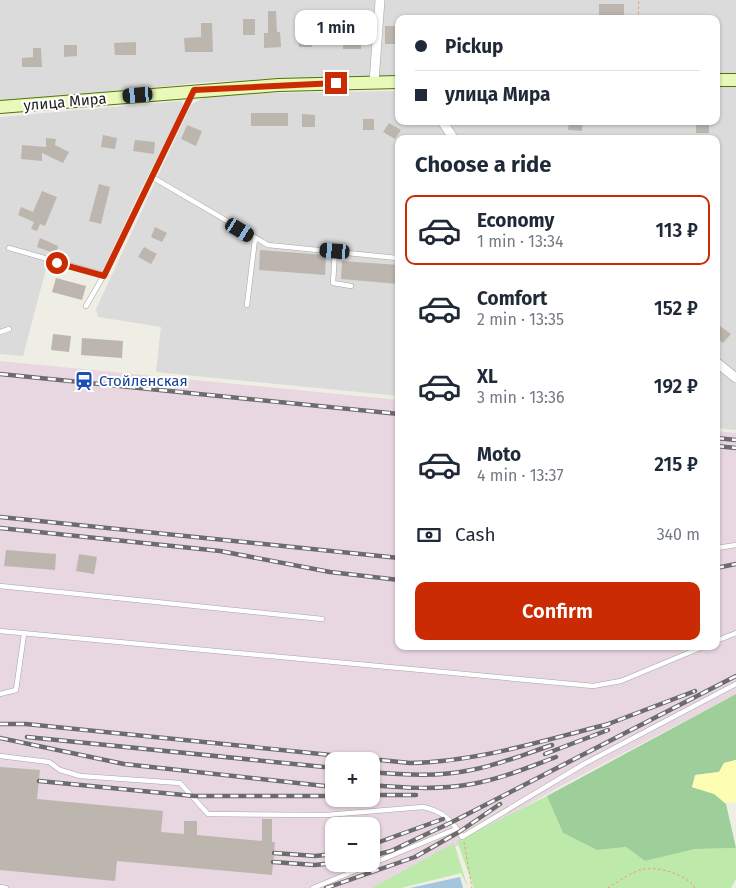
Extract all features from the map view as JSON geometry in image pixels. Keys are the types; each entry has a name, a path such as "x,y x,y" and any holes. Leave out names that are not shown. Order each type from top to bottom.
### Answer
{"main road":[{"path":"720,80 736,80"},
{"name":"улица Мира","path":"0,107 194,90 395,82"}],"street":[{"path":"374,82 380,0"},
{"path":"720,365 736,378"}],"lane":[{"path":"86,306 104,276 194,90"},
{"path":"152,177 268,245 395,258"},
{"path":"247,305 255,239"},
{"path":"9,248 104,276"},
{"path":"335,251 333,283 351,286"},
{"path":"0,332 8,329"},
{"path":"720,548 736,545"},
{"path":"0,586 322,619"},
{"path":"0,631 593,686 621,681 695,650"},
{"path":"720,640 736,633"},
{"path":"0,694 16,690 24,634"},
{"path":"0,756 49,762 60,770 80,776 180,783 208,814 326,815 423,807 443,814 462,837 584,764 736,684"},
{"path":"313,888 456,829"},
{"path":"0,887 6,888"}],"path":[{"path":"638,15 639,0"},
{"path":"462,837 472,888"},
{"path":"608,888 644,869 674,873 691,882 695,888"}],"shaded area":[{"path":"0,0 736,0 736,73 720,73 720,15 395,15 395,76 207,82 0,103"},
{"path":"720,87 736,87 736,430 720,428 720,135 395,135 395,396 156,372 161,327 98,317 96,309 191,105 209,94 395,91 395,125 720,125"},
{"path":"181,101 183,104 178,118 141,189 102,272 49,258 23,356 0,354 0,117"},
{"path":"0,361 395,400 395,650 720,650 720,431 736,433 736,694 559,787 384,888 0,888"},
{"path":"736,694 736,760 724,763 719,772 695,775 692,787 715,794 726,804 736,848 695,849 645,861 626,847 597,850 563,833 547,796"},
{"path":"547,796 563,833 597,850 626,847 645,861 695,849 736,848 736,879 731,888 474,888 457,841"},
{"path":"454,843 468,888 461,873 401,888 372,888"}],"sand":[{"path":"736,760 736,802 725,803 714,794 692,787 696,775 719,772 724,763"}],"water":[{"path":"460,877 463,888 410,888"}],"building":[{"path":"599,4 624,4 624,15 599,15"},
{"path":"268,11 276,11 277,32 280,32 281,47 264,48 264,33 268,33"},
{"path":"243,19 255,19 255,35 243,35"},
{"path":"201,23 212,23 213,52 185,52 184,38 201,37"},
{"path":"385,26 395,26 395,44 385,44"},
{"path":"311,30 312,47 299,47 298,31"},
{"path":"343,33 361,33 361,49 343,49"},
{"path":"136,42 136,55 115,55 114,43"},
{"path":"64,45 77,45 77,56 64,57"},
{"path":"33,48 41,48 42,67 22,67 22,58 33,57"},
{"path":"251,113 288,113 288,126 251,126"},
{"path":"302,114 315,115 315,127 302,127"},
{"path":"363,119 374,119 374,130 363,130"},
{"path":"389,123 401,130 398,135 395,135 395,139 383,132"},
{"path":"187,125 202,131 196,146 181,139"},
{"path":"569,125 583,125 582,131 568,130"},
{"path":"696,125 709,125 709,133 696,133"},
{"path":"103,135 117,138 115,149 101,147"},
{"path":"46,138 56,139 55,145 69,152 63,163 42,153 42,161 21,159 22,145 46,147"},
{"path":"135,140 155,142 154,154 133,151"},
{"path":"99,184 110,187 101,224 89,221"},
{"path":"42,191 57,197 45,226 40,224 37,231 31,229 34,222 18,215 21,207 33,212"},
{"path":"155,227 167,233 162,242 151,237"},
{"path":"40,238 58,246 56,254 37,247"},
{"path":"144,247 157,254 151,264 138,257"},
{"path":"260,250 326,255 325,275 259,270"},
{"path":"342,261 395,265 395,284 341,279"},
{"path":"56,278 86,286 82,300 52,292"},
{"path":"720,326 731,334 723,343 720,340"},
{"path":"53,334 71,336 69,352 51,350"},
{"path":"82,338 123,341 122,358 81,355"},
{"path":"6,550 56,554 55,570 4,566"},
{"path":"79,554 97,557 94,574 76,571"},
{"path":"0,767 40,770 37,799 163,811 161,832 184,834 184,821 197,821 197,835 262,841 262,819 272,819 272,842 275,842 272,875 117,861 115,881 0,870"}],"railway":[{"path":"0,374 395,414"},
{"path":"720,438 736,440"},
{"path":"720,446 736,448"},
{"path":"0,517 395,558"},
{"path":"0,528 220,551 330,572 395,580"},
{"path":"720,567 736,564"},
{"path":"380,854 391,851 452,822 736,676"},
{"path":"603,726 695,691"},
{"path":"0,724 26,724 410,763 461,759 609,724"},
{"path":"545,754 608,730"},
{"path":"27,737 325,767"},
{"path":"0,738 124,764 325,786"},
{"path":"380,773 447,774 492,765 552,745"},
{"path":"380,786 422,788 472,784 504,776 556,757"},
{"path":"39,781 194,796 325,796"},
{"path":"380,795 416,795"},
{"path":"326,888 415,857 459,832 500,804"},
{"path":"380,842 443,819"},
{"path":"274,853 325,855"},
{"path":"273,862 325,864"}],"place":[{"name":"Стойленская","path":"84,381"}],"route":[{"path":"57,263 104,276 194,90 336,83"}]}
